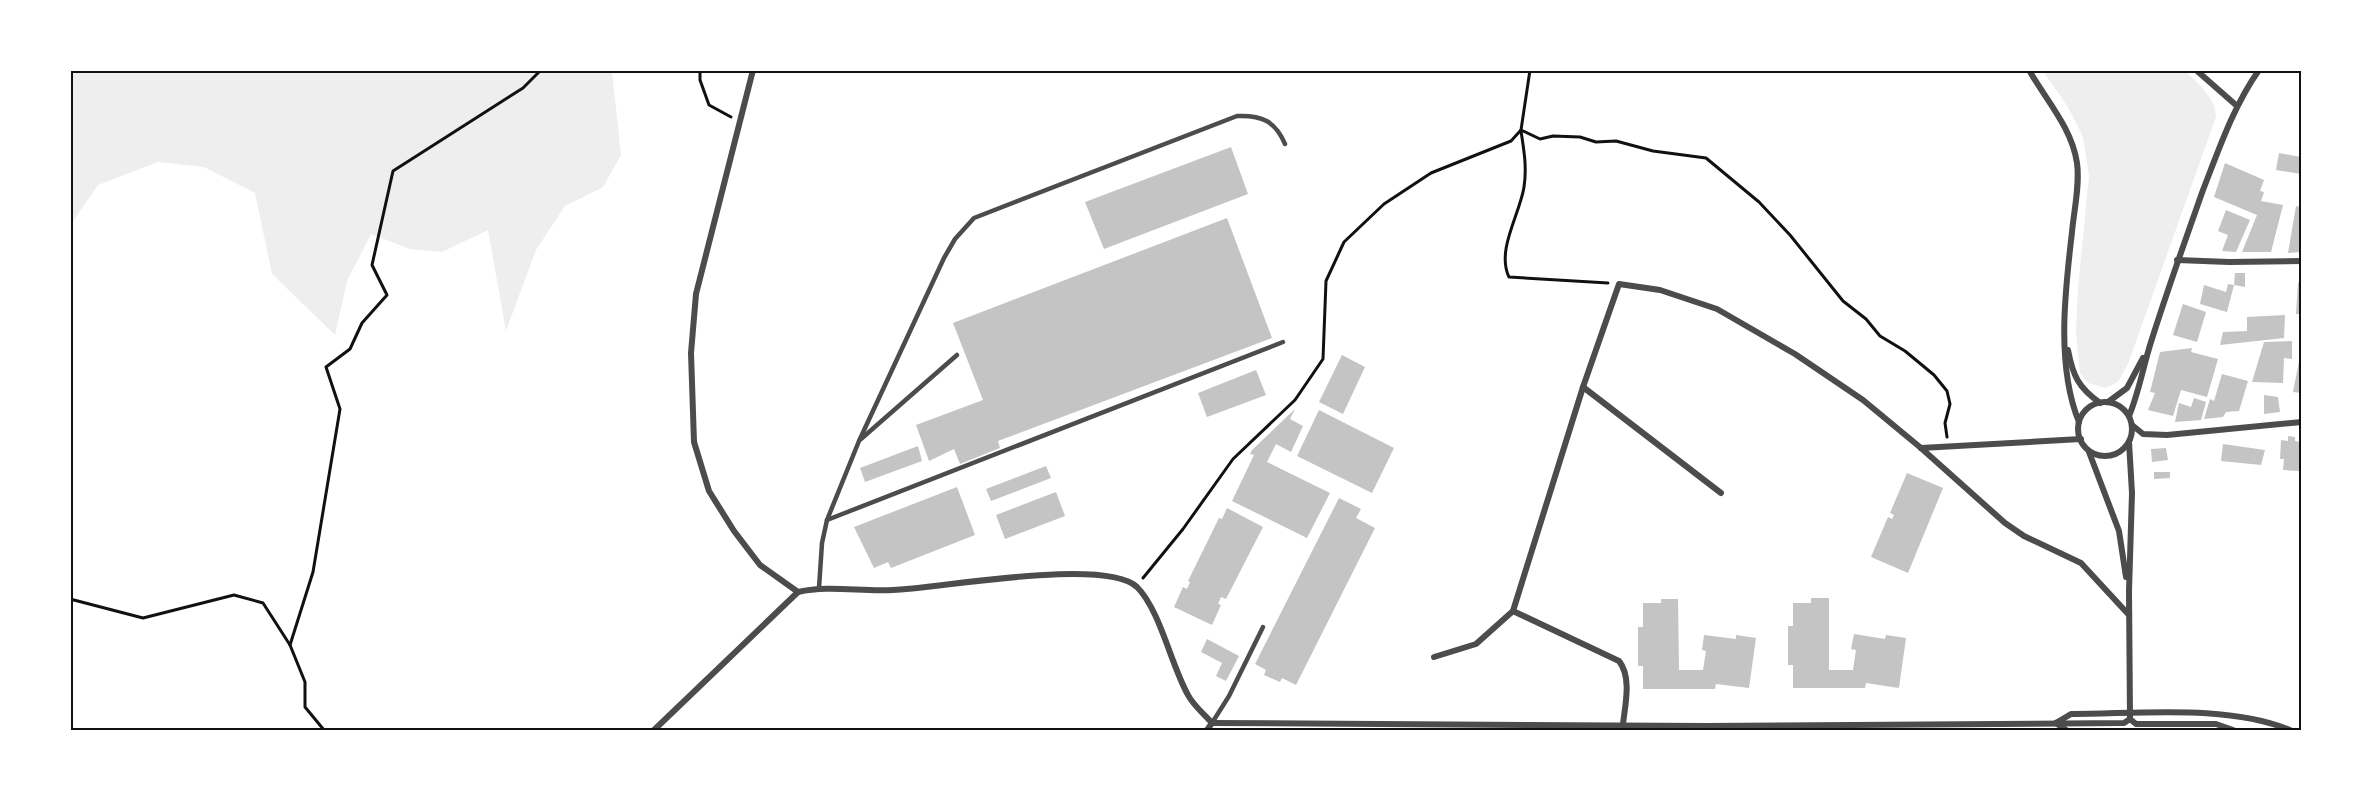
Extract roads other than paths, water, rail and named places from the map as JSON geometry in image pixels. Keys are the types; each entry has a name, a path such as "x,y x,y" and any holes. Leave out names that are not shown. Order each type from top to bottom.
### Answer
{"street":[{"path":"753,70 696,294 692,353 694,442 709,491 734,531 760,565 798,592"},
{"path":"2029,70 2067,131 2077,163 2066,288 2065,373 2079,422 2081,440 2089,451 2119,531 2129,591"},
{"path":"2196,70 2237,106"},
{"path":"2129,416 2137,398 2150,344 2177,260 2237,106 2259,70"},
{"path":"2177,260 2301,261"},
{"path":"1434,657 1476,644 1513,611 1582,387 1618,284 1660,290 1717,309 1843,385 1921,448 2005,523 2024,536 2080,563 2129,615"},
{"path":"2067,344 2074,379 2084,392 2100,403"},
{"path":"2108,402 2133,381 2150,344"},
{"path":"1582,387 1721,493"},
{"path":"2079,422 2085,411 2100,403 2108,402 2117,404 2129,416 2132,425 2129,442 2132,493 2129,591 2130,717 2136,724 2216,724 2233,730"},
{"path":"2132,425 2143,434 2166,435 2301,422"},
{"path":"1921,448 2081,440"},
{"path":"2089,451 2097,455 2115,454 2129,442"},
{"path":"654,730 798,592 819,588 892,590 1072,573 1113,575 1137,587 1152,611 1188,696 1212,723 1623,724 1706,728 2028,727 2055,723 2071,714 2130,717 2222,714 2275,724 2290,730"},
{"path":"1513,611 1619,661 1625,671 1623,724"},
{"path":"1207,730 1212,723"},
{"path":"2055,723 2066,730"},
{"path":"1566,730 1570,724"}],"lane":[{"path":"819,588 822,543 827,520 859,441 944,258 955,239 974,218 1237,116 1265,119 1275,125 1285,144"},
{"path":"827,520 1283,342"},
{"path":"859,441 957,355"},
{"path":"1212,723 1229,696 1263,627"}]}
